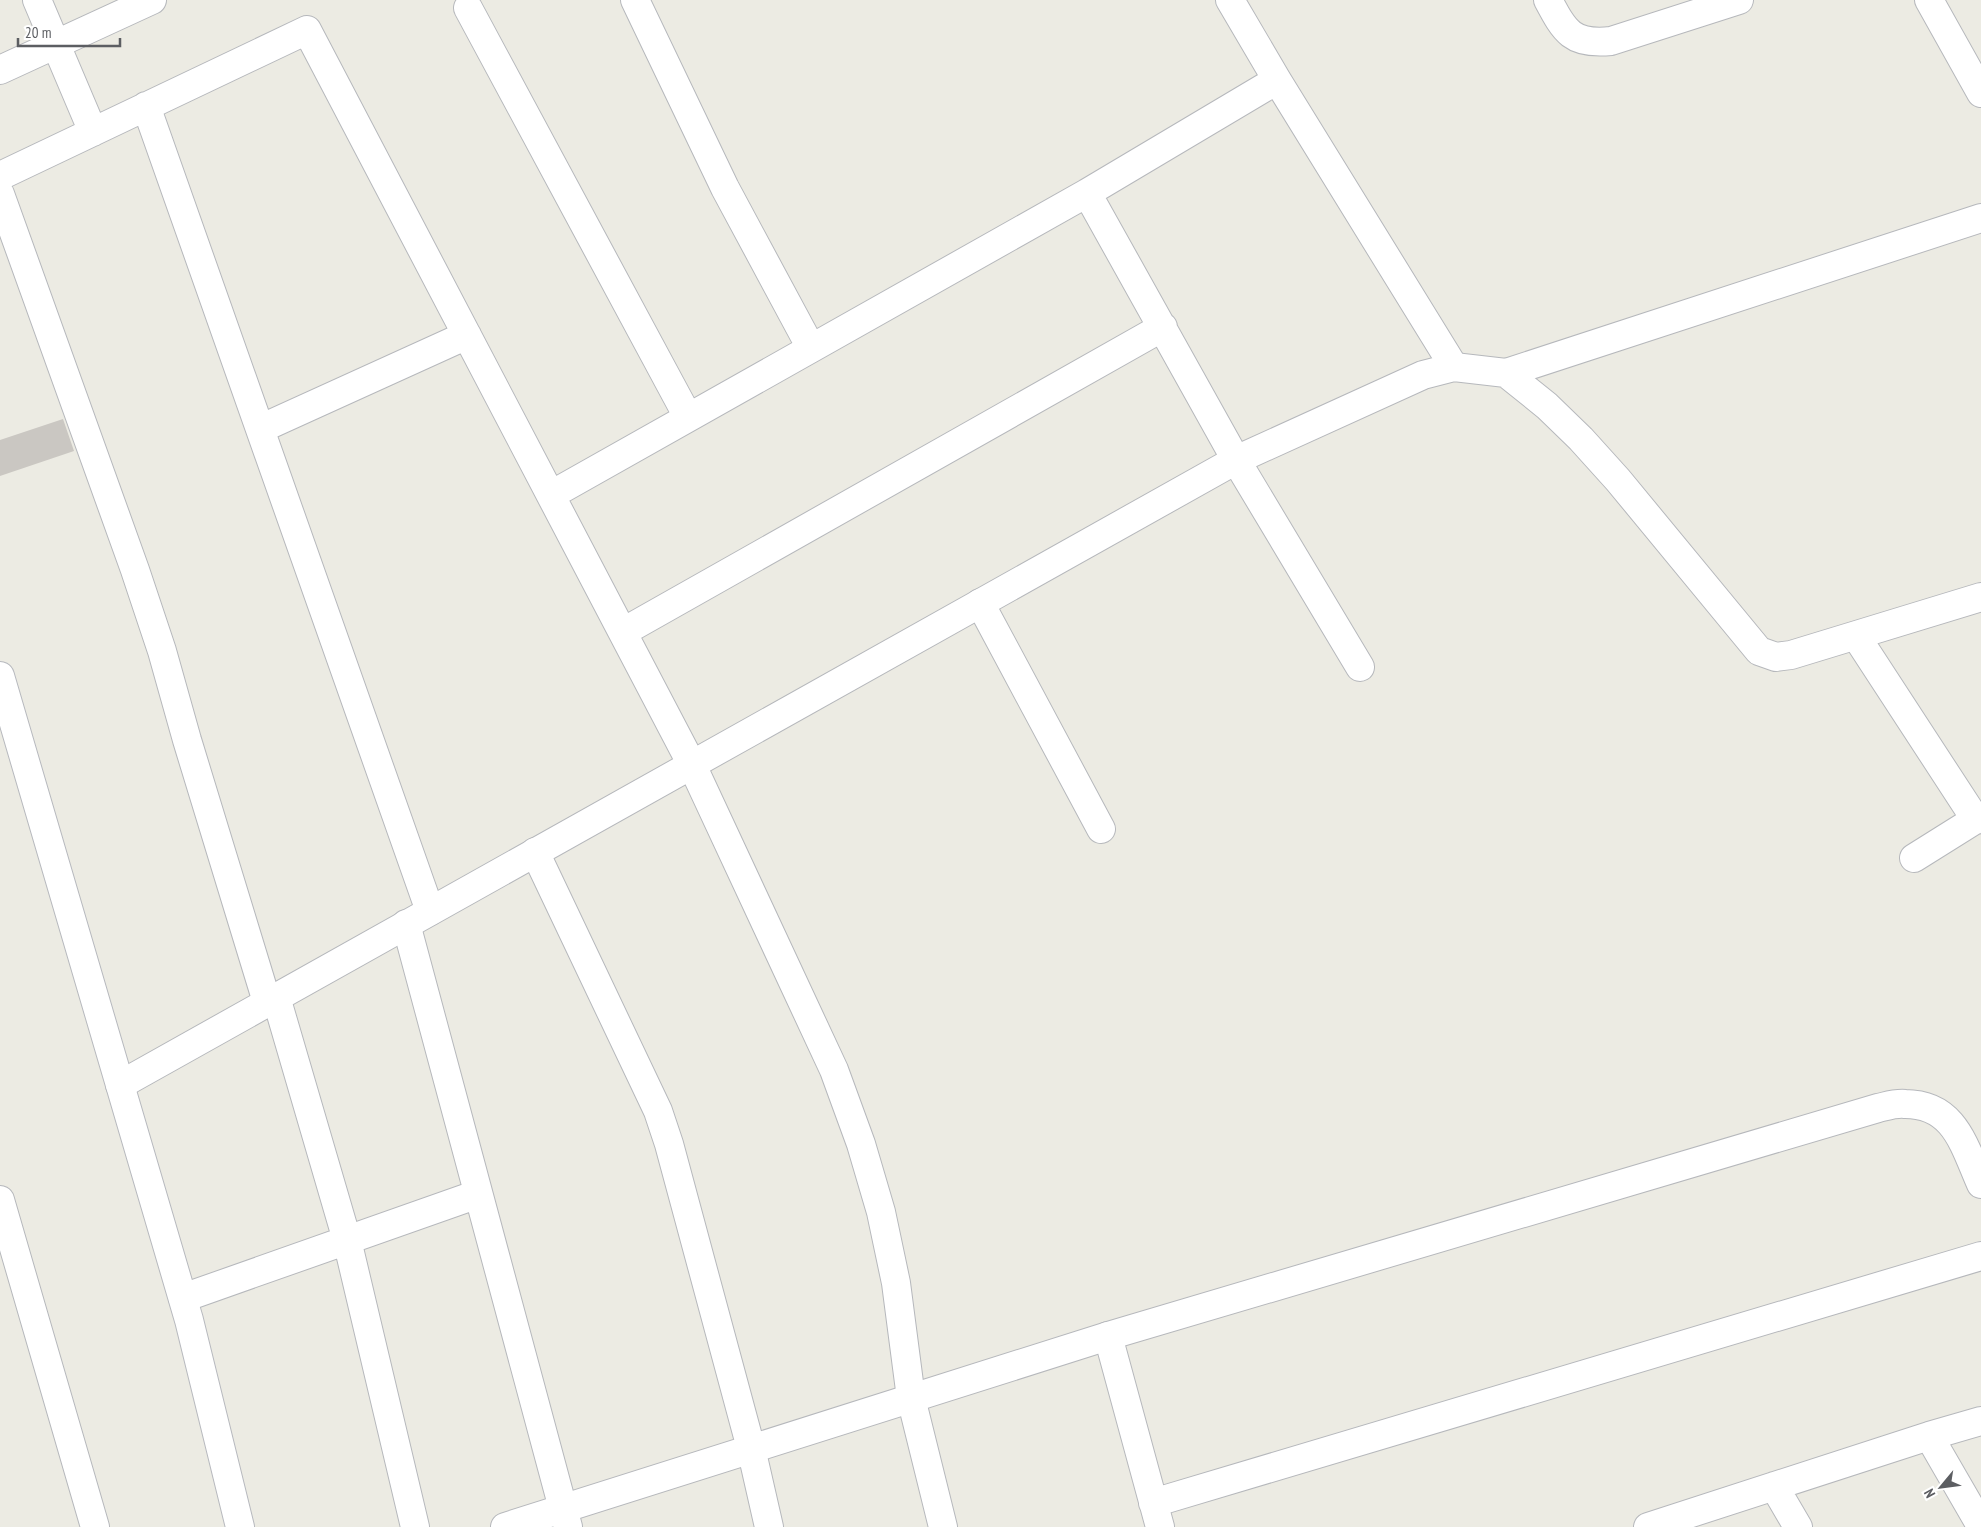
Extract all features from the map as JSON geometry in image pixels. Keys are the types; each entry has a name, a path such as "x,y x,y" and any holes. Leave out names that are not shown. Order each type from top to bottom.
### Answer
{"street":[{"path":"37,0 93,132"},
{"path":"0,70 55,43 152,0"},
{"path":"635,0 725,188 812,348"},
{"path":"1230,0 1277,80 1454,367"},
{"path":"1548,0 1560,23 1574,37 1593,42 1611,40 1740,0"},
{"path":"1929,0 1981,93"},
{"path":"468,8 688,418"},
{"path":"0,176 308,30 692,765 834,1070 861,1144 882,1212 911,1398 943,1527"},
{"path":"550,495 1086,193 1277,80"},
{"path":"146,106 430,911"},
{"path":"1086,193 1236,460 1360,667"},
{"path":"0,194 135,570 162,651 187,740 272,1000 347,1240 415,1527"},
{"path":"120,1085 1236,460 1423,375 1454,367 1506,373 1981,218"},
{"path":"623,632 1162,327"},
{"path":"260,429 467,335"},
{"path":"1506,373 1547,406 1581,439 1618,480 1759,651 1776,657 1792,655 1981,597"},
{"path":"980,603 1101,829"},
{"path":"1856,636 1978,818 1914,858"},
{"path":"0,676 183,1298 240,1527"},
{"path":"535,852 658,1112 669,1144 751,1448 769,1527"},
{"path":"406,924 565,1517"},
{"path":"505,1527 565,1517 751,1448 1108,1336 1887,1106 1904,1103 1924,1105 1940,1113 1954,1126 1981,1184"},
{"path":"183,1298 478,1194"},
{"path":"0,1200 95,1527"},
{"path":"1108,1336 1156,1515 1981,1256"},
{"path":"1648,1527 1981,1421"},
{"path":"1929,1436 1981,1526"},
{"path":"1774,1486 1798,1527"}],"building":[{"path":"63,419 74,451 0,476 0,440"}]}
